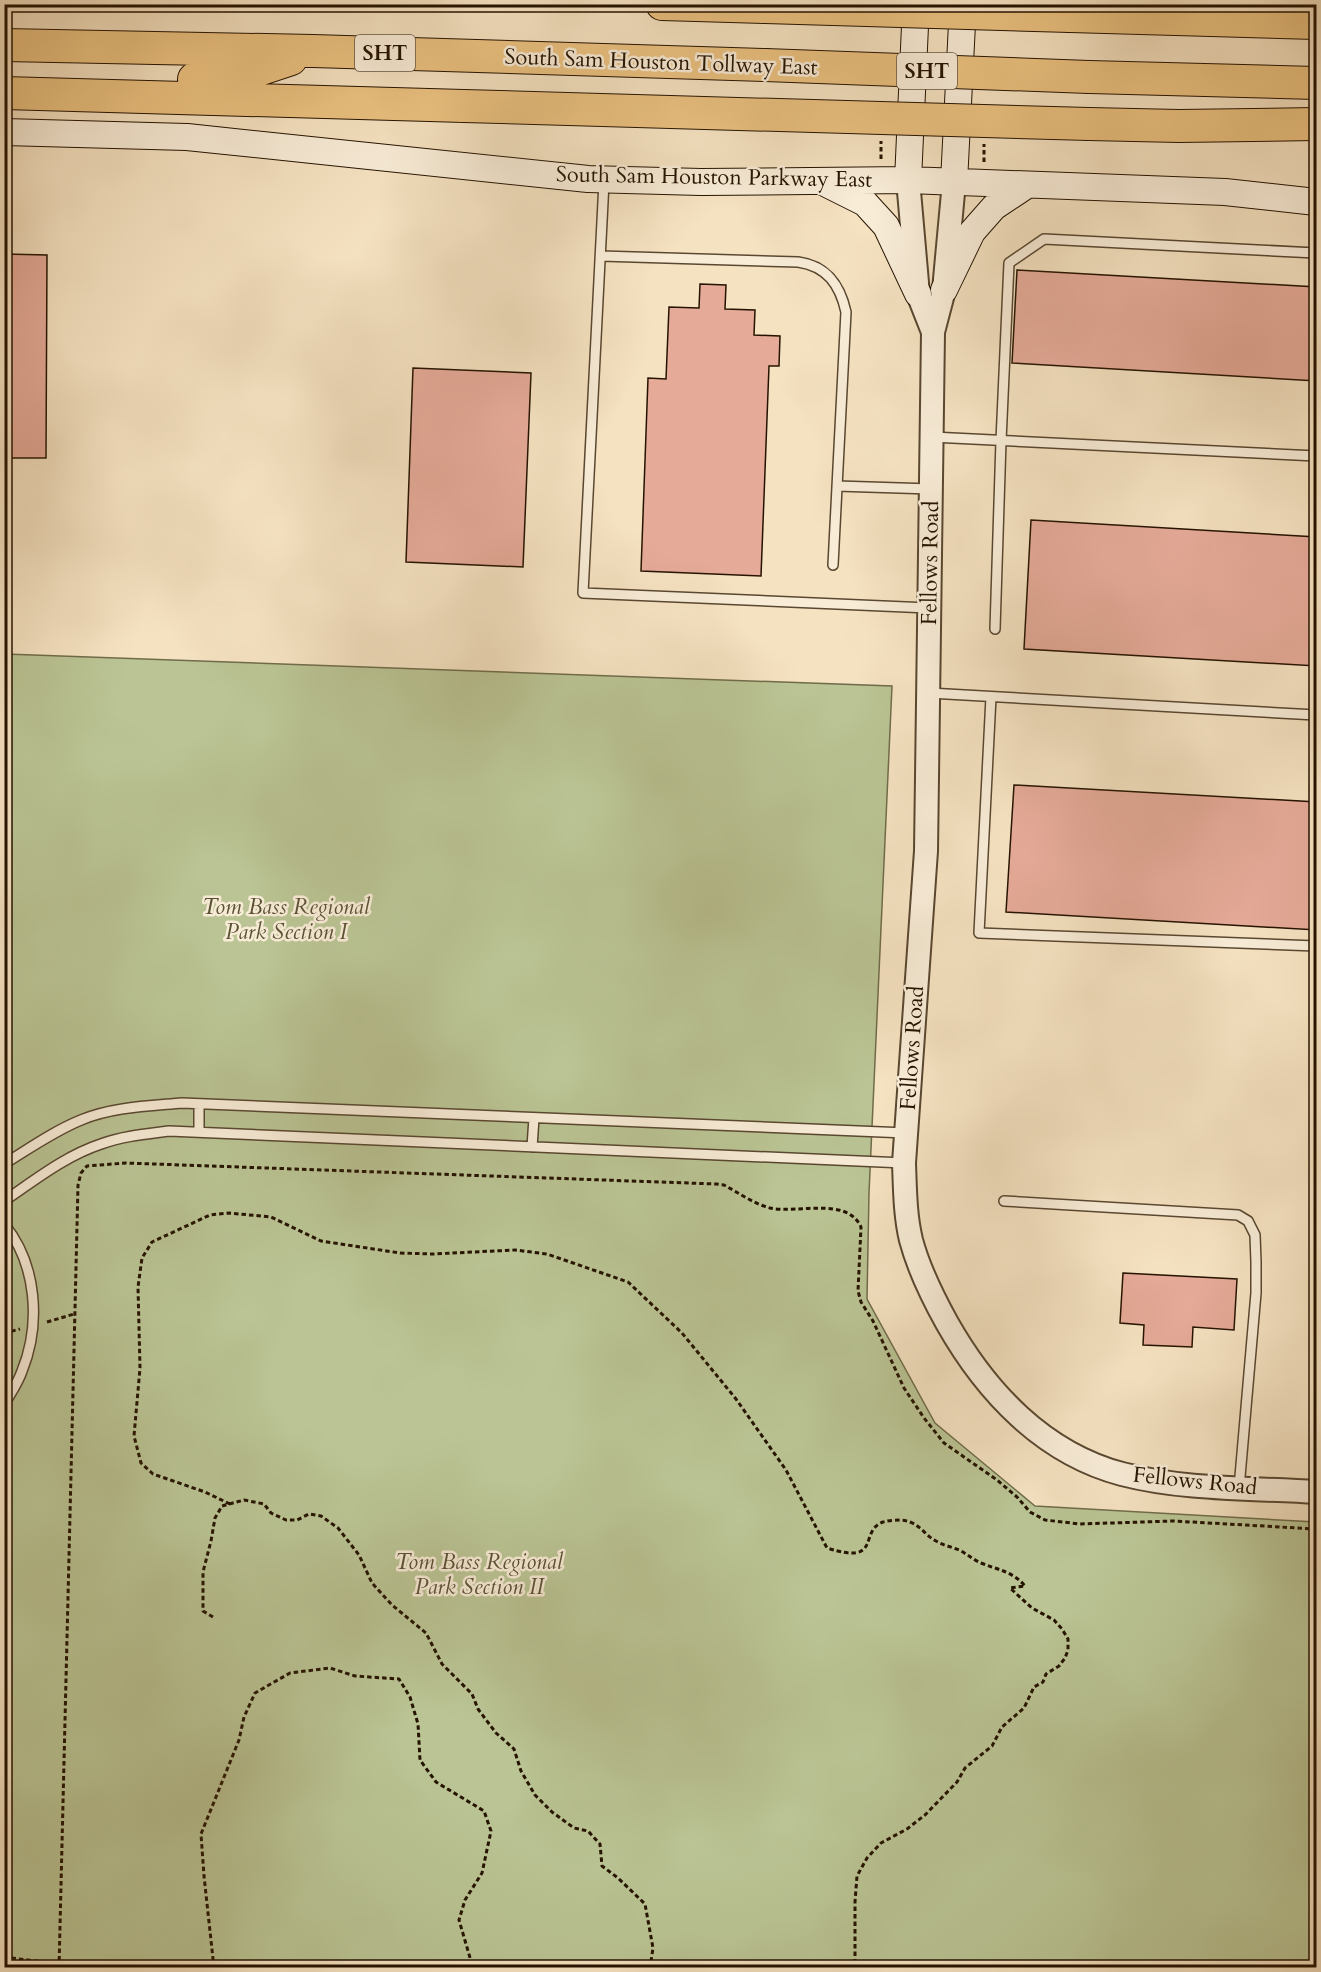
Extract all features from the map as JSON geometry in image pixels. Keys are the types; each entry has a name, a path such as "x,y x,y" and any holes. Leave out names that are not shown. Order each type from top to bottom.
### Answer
{"highway":[{"path":"662,4 1317,23"},
{"path":"716,4 765,7"},
{"name":"South Sam Houston Tollway East","path":"4,45 313,51 1317,83"},
{"path":"4,76 148,80 234,78 313,51"},
{"path":"4,93 1089,124 1179,126 1317,124"}],"main road":[{"path":"908,180 916,4"},
{"path":"954,182 963,4"},
{"name":"South Sam Houston Parkway East","path":"4,132 188,136 604,180 908,180 1225,192 1317,202"},
{"path":"819,181 865,203 886,226 918,294"},
{"path":"944,290 972,232 994,207 1027,184"}],"street":[{"name":"Fellows Road","path":"908,180 918,294 933,332"},
{"name":"Fellows Road","path":"954,182 944,290 933,332 926,851 904,1163 906,1215 911,1240 924,1280 963,1352 994,1391 1020,1418 1063,1449 1091,1463 1149,1480 1317,1492"}],"lane":[{"path":"604,180 583,593 929,608"},
{"path":"995,629 1009,263 1044,239 1317,253"},
{"path":"600,256 798,262 823,270 834,280 843,298 846,312 833,565"},
{"path":"932,437 1317,456"},
{"path":"837,486 931,489"},
{"path":"928,693 1317,715"},
{"path":"991,697 979,933 1317,946"},
{"path":"4,1164 56,1132 83,1119 116,1110 182,1103 906,1133"},
{"path":"199,1104 199,1132"},
{"path":"532,1147 534,1118"},
{"path":"4,1202 52,1168 100,1144 169,1131 904,1163"},
{"path":"1004,1201 1239,1215 1248,1221 1255,1235 1256,1293 1239,1488"},
{"path":"4,1224 25,1259 32,1285 34,1314 32,1340 22,1372 4,1405"}],"path":[{"path":"4,1957 59,1966 78,1185 81,1173 87,1166 126,1163 716,1184 724,1185 772,1208 832,1209 847,1213 857,1218 861,1227 858,1291 861,1302 873,1321 904,1388 944,1443 998,1480 1030,1512 1045,1520 1080,1524 1173,1521 1317,1529"},
{"path":"230,1504 205,1492 153,1474 141,1463 136,1450 134,1436 140,1368 137,1331 138,1271 142,1258 152,1242 210,1215 230,1212 245,1213 271,1216 321,1241 400,1253 432,1254 515,1250 547,1254 628,1282 682,1332 736,1399 786,1470 827,1548 852,1555 864,1550 873,1530 881,1523 895,1520 907,1521 916,1525 935,1541 961,1551 980,1563 1009,1572 1018,1578 1025,1586 1010,1588 1032,1608 1054,1620 1068,1639 1065,1658 1059,1666 1046,1674 1042,1682 1034,1687 1024,1708 1002,1727 992,1746 965,1768 957,1782 926,1815 907,1829 881,1843 867,1858 857,1876 855,1968"},
{"path":"213,1617 203,1611 202,1572 211,1541 214,1518 222,1506 244,1500 264,1504 272,1513 286,1520 297,1520 309,1514 321,1516 338,1528 358,1555 372,1584 392,1605 426,1633 442,1664 471,1694 478,1709 496,1733 514,1749 521,1772 535,1795 552,1812 574,1828 588,1831 600,1844 602,1866 645,1904 653,1948 650,1968"},
{"path":"214,1968 201,1834 239,1740 244,1717 255,1693 290,1673 330,1668 355,1676 399,1679 410,1697 418,1724 420,1760 436,1782 484,1811 491,1831 482,1873 465,1900 459,1920 473,1968"}],"green space":[{"name":"Tom Bass Regional Park Section II","path":"5,654 892,686 869,1193 867,1299 935,1423 1035,1506 1316,1522 1316,1967 5,1968"}],"building":[{"path":"4,254 47,255 46,458 4,458"},
{"path":"1017,270 1317,287 1317,381 1012,363"},
{"path":"700,284 726,285 725,309 755,310 754,335 780,336 779,366 769,366 761,576 641,571 648,378 666,379 669,307 699,308"},
{"path":"413,368 531,373 523,567 406,562"},
{"path":"1031,520 1317,537 1317,666 1024,649"},
{"path":"1014,785 1317,802 1317,930 1006,912"},
{"path":"1123,1273 1237,1279 1234,1330 1193,1327 1192,1347 1143,1345 1144,1325 1120,1323"}],"park label":[{"name":"Tom Bass Regional Park Section I","path":"286,920"}]}
